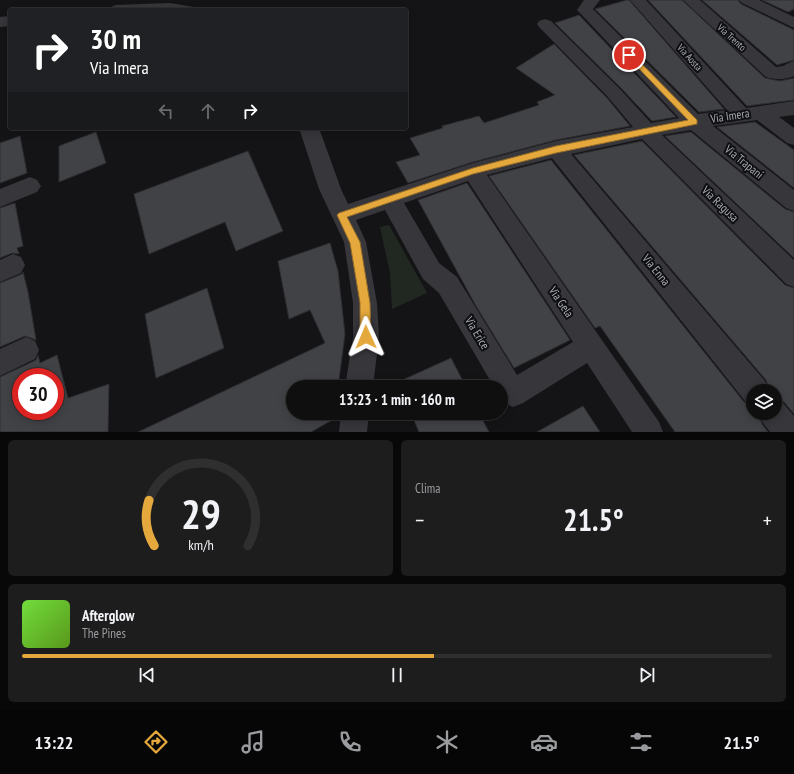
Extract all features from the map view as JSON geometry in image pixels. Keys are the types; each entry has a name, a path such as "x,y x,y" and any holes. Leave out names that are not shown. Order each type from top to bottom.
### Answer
{"street":[{"name":"Via Trapani","path":"592,0 586,10 694,122 794,202"},
{"name":"Via Aosta","path":"638,0 750,113 794,138"},
{"name":"Via Trento","path":"691,0 772,73 787,73 794,67"},
{"path":"756,2 794,23"},
{"name":"Via Ragusa","path":"545,24 614,93 641,123 646,132 794,276"},
{"name":"Via Imera","path":"342,215 473,171 556,149 694,122 794,108"},
{"path":"311,130 330,189 355,242 365,303 366,337 360,380"},
{"name":"Via Enna","path":"556,149 749,384"},
{"name":"Via Gela","path":"473,171 649,432"},
{"path":"0,198 30,186"},
{"name":"Via Erice","path":"390,199 431,271 448,285 513,393 591,346"},
{"path":"0,363 26,350"},
{"path":"353,432 354,420"},
{"path":"779,420 789,432"}],"shaded area":[{"path":"389,225 427,293 392,309 390,273 380,227"}],"building":[{"path":"629,0 724,109 699,112 595,9"},
{"path":"648,0 682,0 765,78 780,81 794,78 794,100 747,106"},
{"path":"702,0 738,0 741,4 794,30 794,60 777,65"},
{"path":"762,0 794,0 794,9 788,12"},
{"path":"579,15 676,117 652,121 555,23"},
{"path":"554,44 607,98 630,126 556,140 473,162 408,183 396,162 420,155 410,138 443,128 442,126 479,116 484,123 539,105 537,102 555,95 516,68"},
{"path":"755,122 794,150 794,188 717,127"},
{"path":"96,132 106,163 59,182 59,146"},
{"path":"691,132 785,209 794,212 794,258 665,136"},
{"path":"20,136 27,173 0,183 0,143"},
{"path":"642,141 785,285 794,288 794,414 782,401 782,384 767,384 766,380 574,155"},
{"path":"248,151 283,231 236,251 225,222 149,254 134,194"},
{"path":"551,160 746,403 746,420 761,420 768,432 675,432 600,326 595,328 489,176"},
{"path":"467,183 570,340 514,368 476,306 418,200"},
{"path":"15,203 23,246 17,248 19,254 12,253 0,258 0,208"},
{"path":"330,243 338,271 345,334 339,380 286,380 286,420 332,420 311,432 138,432 325,343 310,310 289,319 278,261"},
{"path":"23,272 36,340 25,336 0,347 0,283 22,274"},
{"path":"207,288 224,348 156,378 145,314"},
{"path":"38,355 40,363 57,355 60,368 19,368 36,360"},
{"path":"451,358 462,380 402,380"},
{"path":"12,371 12,420 64,420 64,382 68,398 109,384 108,432 0,432 0,377"},
{"path":"583,406 600,432 537,432"},
{"path":"414,420 483,420 489,432 419,432"}],"route":[{"path":"366,337 365,303 355,242 342,215 473,171 556,149 694,122 629,55"}]}
